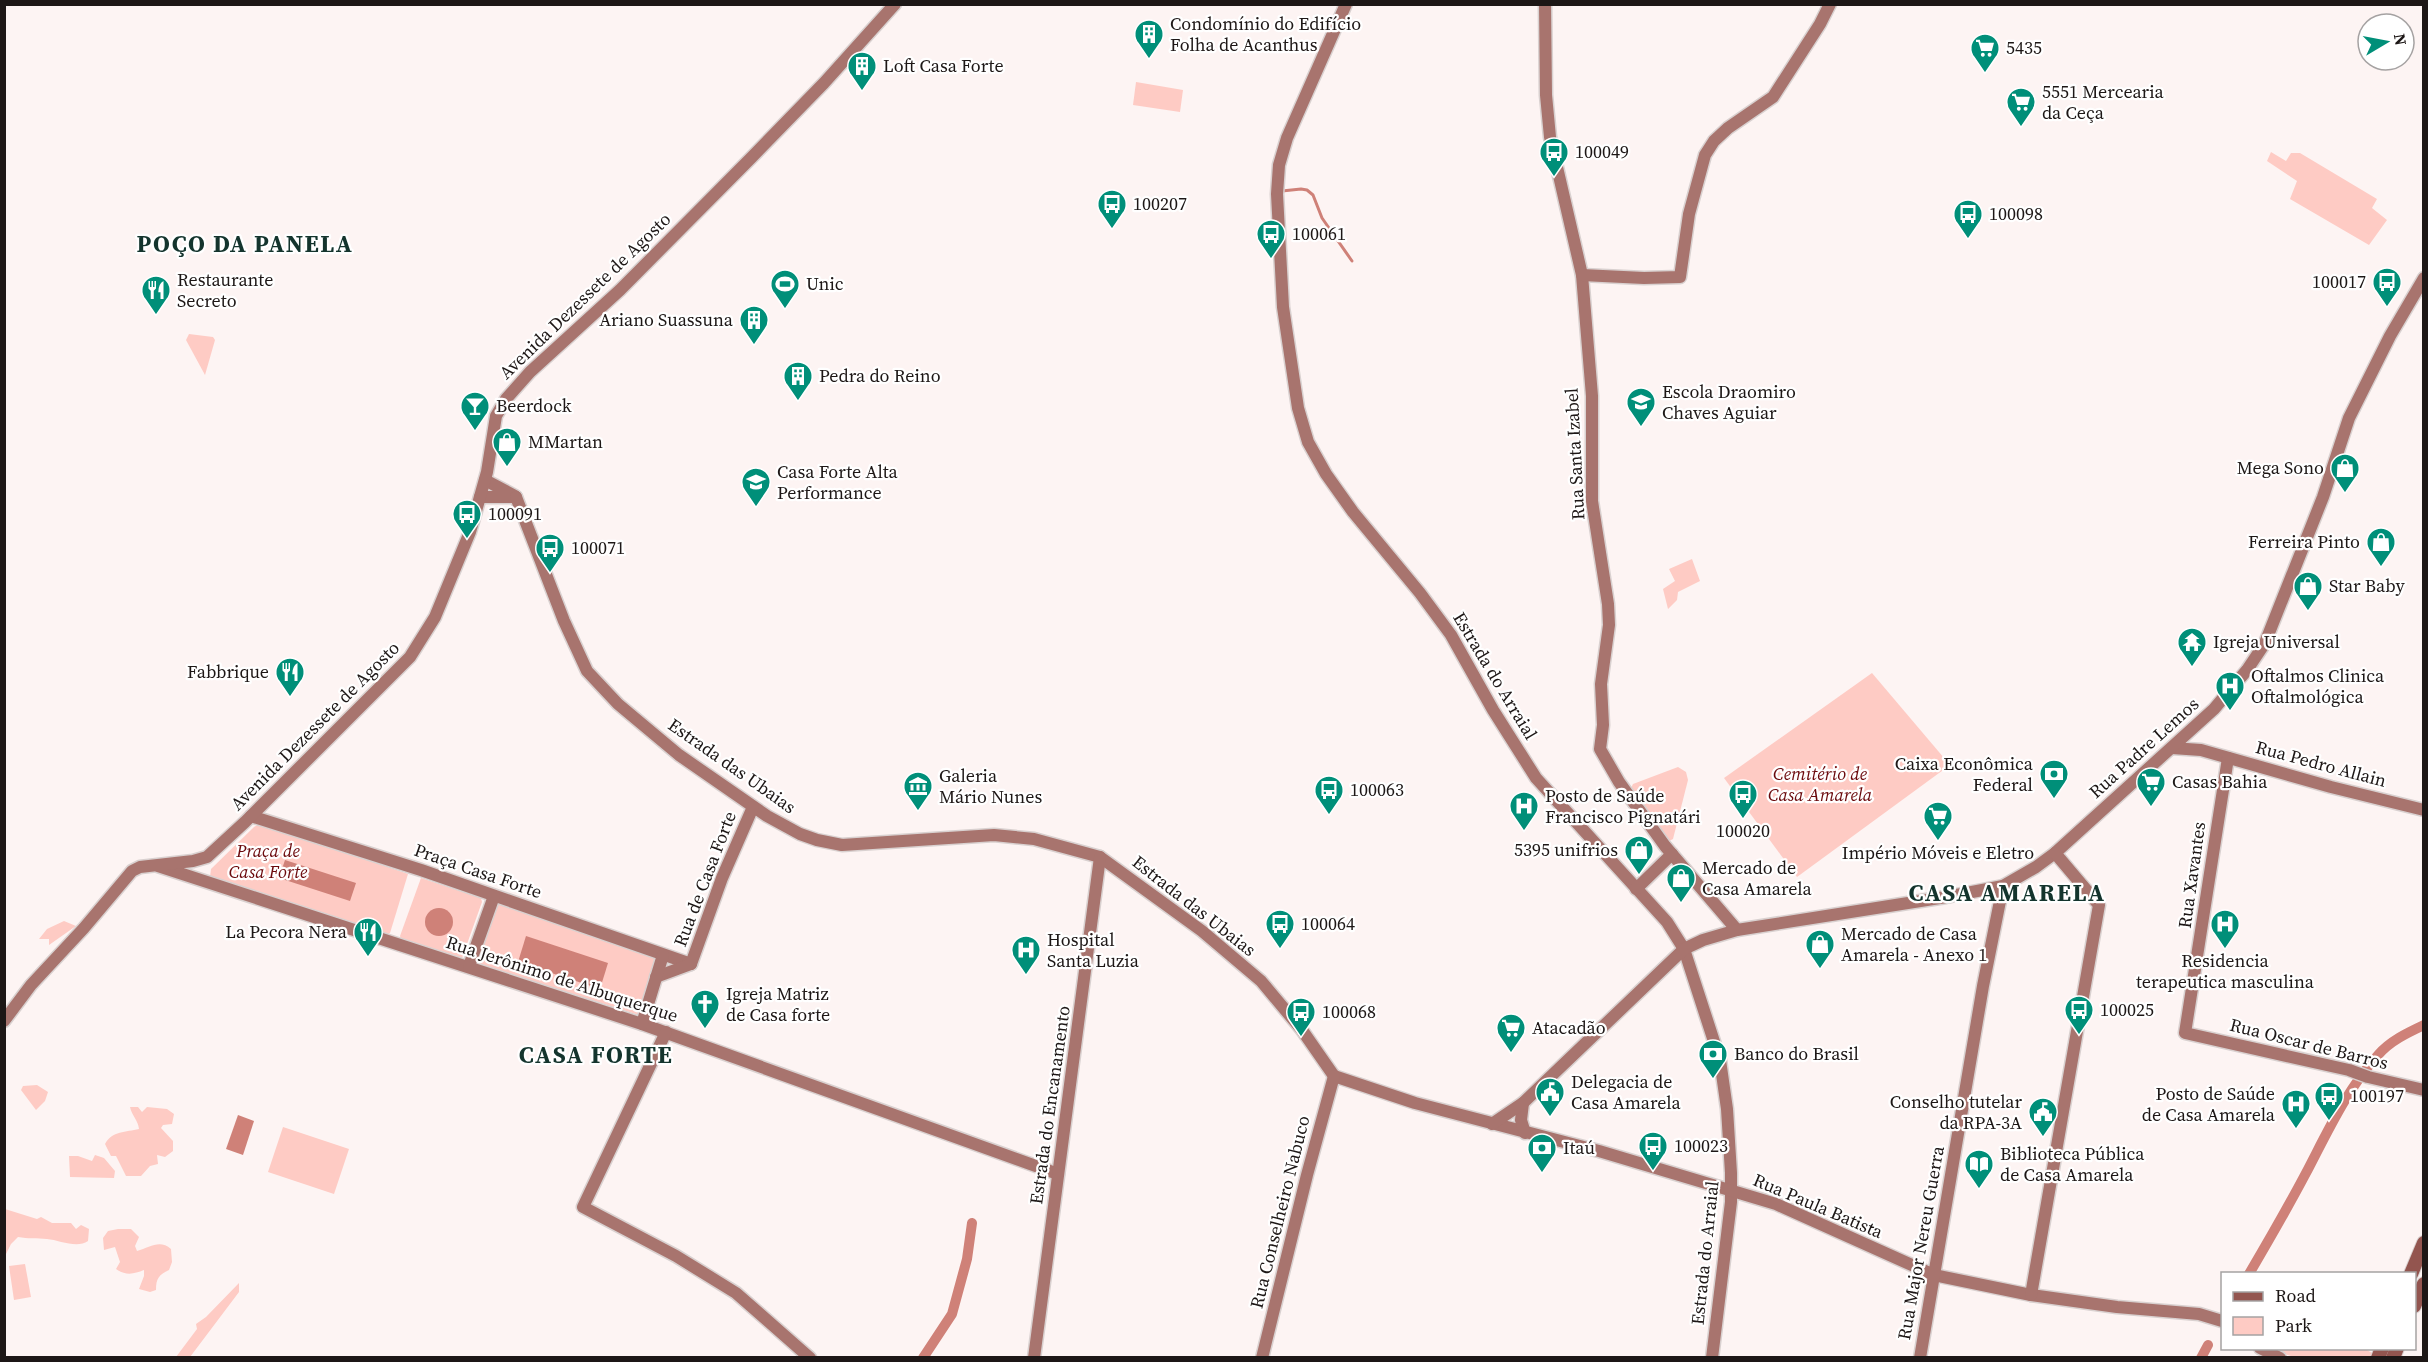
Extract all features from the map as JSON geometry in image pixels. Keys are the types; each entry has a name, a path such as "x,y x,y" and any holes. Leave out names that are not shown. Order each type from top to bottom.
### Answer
{"main road":[{"name":"Avenida Dezessete de Agosto","path":"4,1022 31,985 84,928 121,882 138,867 203,859 220,846 414,652 435,617 470,532 484,480 496,416 512,390 620,290 824,83 895,4"},
{"name":"Estrada do Arraial","path":"1346,4 1287,138 1279,165 1277,194 1283,307 1292,381 1308,442 1326,474 1353,512 1420,593 1451,635 1493,710 1543,788 1667,922 1684,949 1720,1060 1727,1109 1732,1191 1712,1358"},
{"name":"Rua Santa Izabel","path":"1545,4 1546,95 1550,137 1582,275 1592,396 1592,501 1608,604 1609,625 1601,675 1603,725 1600,749 1619,782 1672,854 1737,930"},
{"path":"1582,275 1680,277 1689,214 1705,155 1714,141 1728,128 1773,96 1820,24 1830,4"},
{"name":"Rua Padre Lemos","path":"1684,949 1703,940 1737,930 1947,897 2002,886 2036,867 2055,853 2172,748 2214,709 2247,670 2265,643 2324,497 2349,418 2390,336 2424,278"},
{"path":"484,480 516,496"},
{"path":"480,497 516,496"},
{"name":"Estrada das Ubaias","path":"516,496 564,621 587,671 618,705 679,755 753,807 800,834 817,840 842,844 994,835 1034,839 1100,856 1202,931 1261,981 1302,1030 1334,1076"},
{"path":"2198,724 2200,744 2209,753"},
{"name":"Rua Pedro Allain","path":"2172,748 2194,748 2424,810"},
{"name":"Rua Xavantes","path":"2185,1033 2228,758"},
{"name":"Rua de Casa Forte","path":"656,978 691,964 722,878 753,807"},
{"name":"Praça Casa Forte","path":"251,816 421,870 691,964"},
{"path":"2031,1295 2099,905 2055,853"},
{"path":"1636,889 1672,854"},
{"name":"Estrada do Encanamento","path":"1034,1358 1100,856"},
{"name":"Rua Jerônimo de Albuquerque","path":"154,865 469,966 585,1007 642,1023 1058,1174"},
{"name":"Rua Major Nereu Guerra","path":"1920,1358 2002,886"},
{"path":"469,966 494,896"},
{"path":"1492,1124 1523,1103 1684,949"},
{"name":"Rua de Casa Forte","path":"642,1023 663,955"},
{"path":"666,1032 583,1208 676,1256 741,1297 810,1358"},
{"name":"Rua Oscar de Barros","path":"2185,1033 2424,1090"},
{"name":"Rua Paula Batista","path":"1334,1076 1415,1103 1599,1151 1776,1204 1934,1275 2031,1295 2217,1319"},
{"name":"Rua Conselheiro Nabuco","path":"1262,1358 1334,1076"},
{"path":"1523,1103 1521,1120 1525,1133"},
{"path":"2413,1272 2424,1243"},
{"path":"2416,1304 2424,1284"},
{"path":"2264,1350 2280,1358"}],"green space":[{"path":"1136,82 1183,90 1180,112 1133,105"},
{"path":"2271,152 2286,161 2291,153 2300,153 2377,199 2372,208 2387,220 2369,245 2290,199 2297,181 2267,161"},
{"path":"189,334 213,337 215,340 205,375 186,340"},
{"path":"1692,559 1700,581 1678,592 1677,600 1668,609 1663,589 1675,581 1669,569"},
{"name":"Cemitério de Casa Amarela","path":"1872,673 1950,765 1797,877 1724,778"},
{"path":"1678,767 1686,772 1688,780 1673,839 1669,841 1631,788 1633,784"},
{"name":"Praça de Casa Forte","path":"261,823 408,874 390,933 387,935 210,877 211,869"},
{"path":"421,878 481,898 482,902 462,958 401,939 400,936"},
{"path":"497,903 657,958 639,1015 475,963"},
{"path":"64,921 76,926 49,945 49,939 39,939 47,929"},
{"path":"37,1085 48,1092 45,1101 36,1110 21,1090 23,1086"},
{"path":"130,1107 138,1107 142,1112 147,1107 167,1109 174,1114 172,1124 163,1125 161,1128 173,1141 173,1151 165,1157 157,1155 158,1164 150,1166 141,1176 126,1176 116,1156 111,1156 105,1144 115,1134 139,1129"},
{"path":"283,1127 349,1149 334,1194 268,1172"},
{"path":"95,1155 104,1158 115,1171 114,1178 70,1177 69,1156 78,1156 92,1161"},
{"path":"5,1209 37,1219 41,1217 52,1223 71,1223 76,1229 81,1225 89,1229 88,1241 73,1244 18,1237 11,1244 5,1256"},
{"path":"131,1229 139,1237 135,1246 137,1251 159,1244 171,1249 172,1262 169,1270 159,1277 156,1290 150,1292 139,1289 144,1270 130,1274 123,1273 116,1269 120,1262 115,1247 104,1250 103,1238 108,1231"},
{"path":"25,1264 31,1297 14,1300 9,1266"},
{"path":"239,1283 239,1292 190,1357 176,1357 197,1329 196,1324 206,1317"},
{"path":"2272,1350 2367,1350 2374,1354 2373,1358 2294,1357"}],"shaded area":[{"path":"285,860 356,883 350,901 279,878"},
{"path":"439,908 449,912 453,922 449,932 439,936 429,932 425,922 429,912"},
{"path":"526,936 608,963 600,989 518,962"},
{"path":"238,1115 254,1121 243,1155 226,1149"}],"waterway":[{"path":"1282,191 1301,189 1313,195 1322,218 1352,261"},
{"path":"2250,1272 2338,1112 2357,1082 2388,1046 2424,1025"},
{"path":"923,1358 952,1314 967,1259 972,1223"},
{"path":"2201,1358 2208,1345"}],"place":[{"name":"Condomínio do Edifício Folha de Acanthus","path":"1149,60"},
{"name":"5435","path":"1985,74"},
{"name":"Loft Casa Forte","path":"862,92"},
{"name":"5551 Mercearia da Ceça","path":"2021,128"},
{"name":"100049","path":"1554,178"},
{"name":"100207","path":"1112,230"},
{"name":"100098","path":"1968,240"},
{"name":"100061","path":"1271,260"},
{"name":"100017","path":"2387,308"},
{"name":"Unic","path":"785,310"},
{"name":"Restaurante Secreto","path":"156,316"},
{"name":"Ariano Suassuna","path":"754,346"},
{"name":"Pedra do Reino","path":"798,402"},
{"name":"Escola Draomiro Chaves Aguiar","path":"1641,428"},
{"name":"Beerdock","path":"475,432"},
{"name":"MMartan","path":"507,468"},
{"name":"Mega Sono","path":"2345,494"},
{"name":"Casa Forte Alta Performance","path":"756,508"},
{"name":"100091","path":"467,540"},
{"name":"Ferreira Pinto","path":"2381,568"},
{"name":"100071","path":"550,574"},
{"name":"Star Baby","path":"2308,612"},
{"name":"Igreja Universal","path":"2192,668"},
{"name":"Fabbrique","path":"290,698"},
{"name":"Oftalmos Clinica Oftalmológica","path":"2230,712"},
{"name":"Caixa Econômica Federal","path":"2054,800"},
{"name":"Casas Bahia","path":"2151,808"},
{"name":"Galeria Mário Nunes","path":"918,812"},
{"name":"100063","path":"1329,816"},
{"name":"100020","path":"1743,820"},
{"name":"Posto de Saúde Francisco Pignatári","path":"1524,832"},
{"name":"Império Móveis e Eletro","path":"1938,842"},
{"name":"5395 unifrios","path":"1639,876"},
{"name":"Mercado de Casa Amarela","path":"1681,904"},
{"name":"100064","path":"1280,950"},
{"name":"Residencia terapeutica masculina","path":"2225,950"},
{"name":"La Pecora Nera","path":"368,958"},
{"name":"Mercado de Casa Amarela - Anexo 1","path":"1820,970"},
{"name":"Hospital Santa Luzia","path":"1026,976"},
{"name":"Igreja Matriz de Casa forte","path":"705,1030"},
{"name":"100025","path":"2079,1036"},
{"name":"100068","path":"1301,1038"},
{"name":"Atacadão","path":"1511,1054"},
{"name":"Banco do Brasil","path":"1713,1080"},
{"name":"Delegacia de Casa Amarela","path":"1550,1118"},
{"name":"100197","path":"2329,1122"},
{"name":"Posto de Saúde de Casa Amarela","path":"2296,1130"},
{"name":"Conselho tutelar da RPA-3A","path":"2043,1138"},
{"name":"100023","path":"1653,1172"},
{"name":"Itaú","path":"1542,1174"},
{"name":"Biblioteca Pública de Casa Amarela","path":"1979,1190"}],"district":[{"name":"POÇO DA PANELA","path":"245,244"},
{"name":"CASA AMARELA","path":"2007,893"},
{"name":"CASA FORTE","path":"596,1055"}]}
